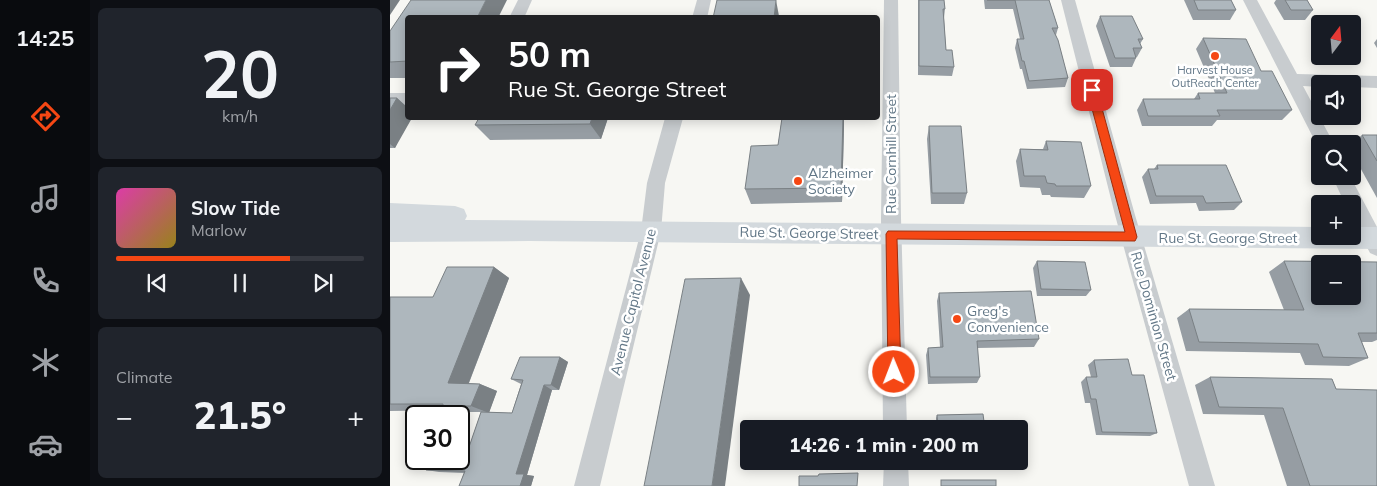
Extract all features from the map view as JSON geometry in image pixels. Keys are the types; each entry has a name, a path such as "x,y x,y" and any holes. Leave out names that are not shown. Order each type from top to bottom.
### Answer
{"main road":[{"path":"390,213 444,215 528,230"},
{"path":"390,242 450,241 528,230"},
{"name":"Rue St. George Street","path":"390,231 652,231 1375,241"}],"street":[{"path":"518,15 525,0"},
{"path":"700,15 704,0"},
{"name":"Rue Cornhill Street","path":"891,0 895,420"},
{"name":"Rue Dominion Street","path":"1068,0 1202,486"},
{"path":"1250,0 1320,135"},
{"path":"1293,80 1377,82"},
{"path":"390,100 405,99"},
{"name":"Avenue Capitol Avenue","path":"587,486 652,231 656,183 673,120"},
{"path":"1346,185 1375,241"},
{"path":"896,470 896,486"}],"building":[{"path":"411,0 486,0 478,15 405,15 405,61 390,62 390,31"},
{"path":"717,0 776,0 774,15 714,15"},
{"path":"919,0 944,0 946,50 952,50 954,67 919,66"},
{"path":"1015,0 1049,0 1058,28 1052,28 1058,40 1068,78 1029,81 1017,39 1024,39"},
{"path":"1194,0 1231,0 1236,10 1198,10"},
{"path":"1285,0 1307,0 1313,10 1291,10"},
{"path":"1100,16 1132,16 1143,39 1138,39 1142,48 1133,48 1136,58 1115,58"},
{"path":"1203,38 1246,39 1261,71 1272,71 1292,110 1217,110 1220,116 1148,116 1143,99 1200,99 1198,93 1227,93"},
{"path":"390,98 397,98 390,110"},
{"path":"478,120 591,120 590,124 475,125"},
{"name":"Alzheimer Society","path":"782,120 843,120 841,188 745,189 751,146 778,145"},
{"path":"929,126 961,126 967,193 932,193"},
{"path":"1362,135 1377,135 1377,161"},
{"path":"1046,141 1081,142 1091,186 1056,186 1055,184 1047,183 1045,176 1024,176 1020,149 1048,150"},
{"path":"1157,165 1226,165 1242,202 1206,203 1203,196 1156,196 1148,169 1158,169"},
{"path":"1037,261 1085,262 1091,290 1041,289"},
{"path":"1284,261 1311,261 1311,305 1361,305 1361,262 1377,262 1377,333 1358,333 1368,358 1323,357 1318,344 1199,342 1189,309 1304,310"},
{"path":"447,267 494,267 448,383 480,384 471,406 390,404 390,297 433,297"},
{"path":"741,278 712,486 644,486 685,279"},
{"path":"1031,291 1039,339 977,341 980,377 930,377 928,348 943,347 939,293"},
{"path":"520,357 560,357 551,385 544,385 516,474 524,474 520,486 459,486 465,471 426,470 470,470 470,444 481,412 512,413 523,380 511,379"},
{"path":"1128,359 1132,375 1144,375 1157,433 1102,432 1096,399 1091,399 1086,377 1097,377 1094,360"},
{"path":"1210,377 1332,379 1336,389 1377,390 1377,486 1310,486 1283,408 1219,407"},
{"path":"983,414 984,420 937,420 937,415"},
{"path":"858,473 857,486 799,486 799,476"},
{"path":"941,480 996,480 996,486 941,486"}],"place":[{"name":"Harvest House OutReach Center","path":"1215,56"},
{"name":"Alzheimer Society","path":"798,181"},
{"name":"Greg's Convenience","path":"957,319"}],"route":[{"path":"894,372 892,234 1132,237 1092,90"}]}
